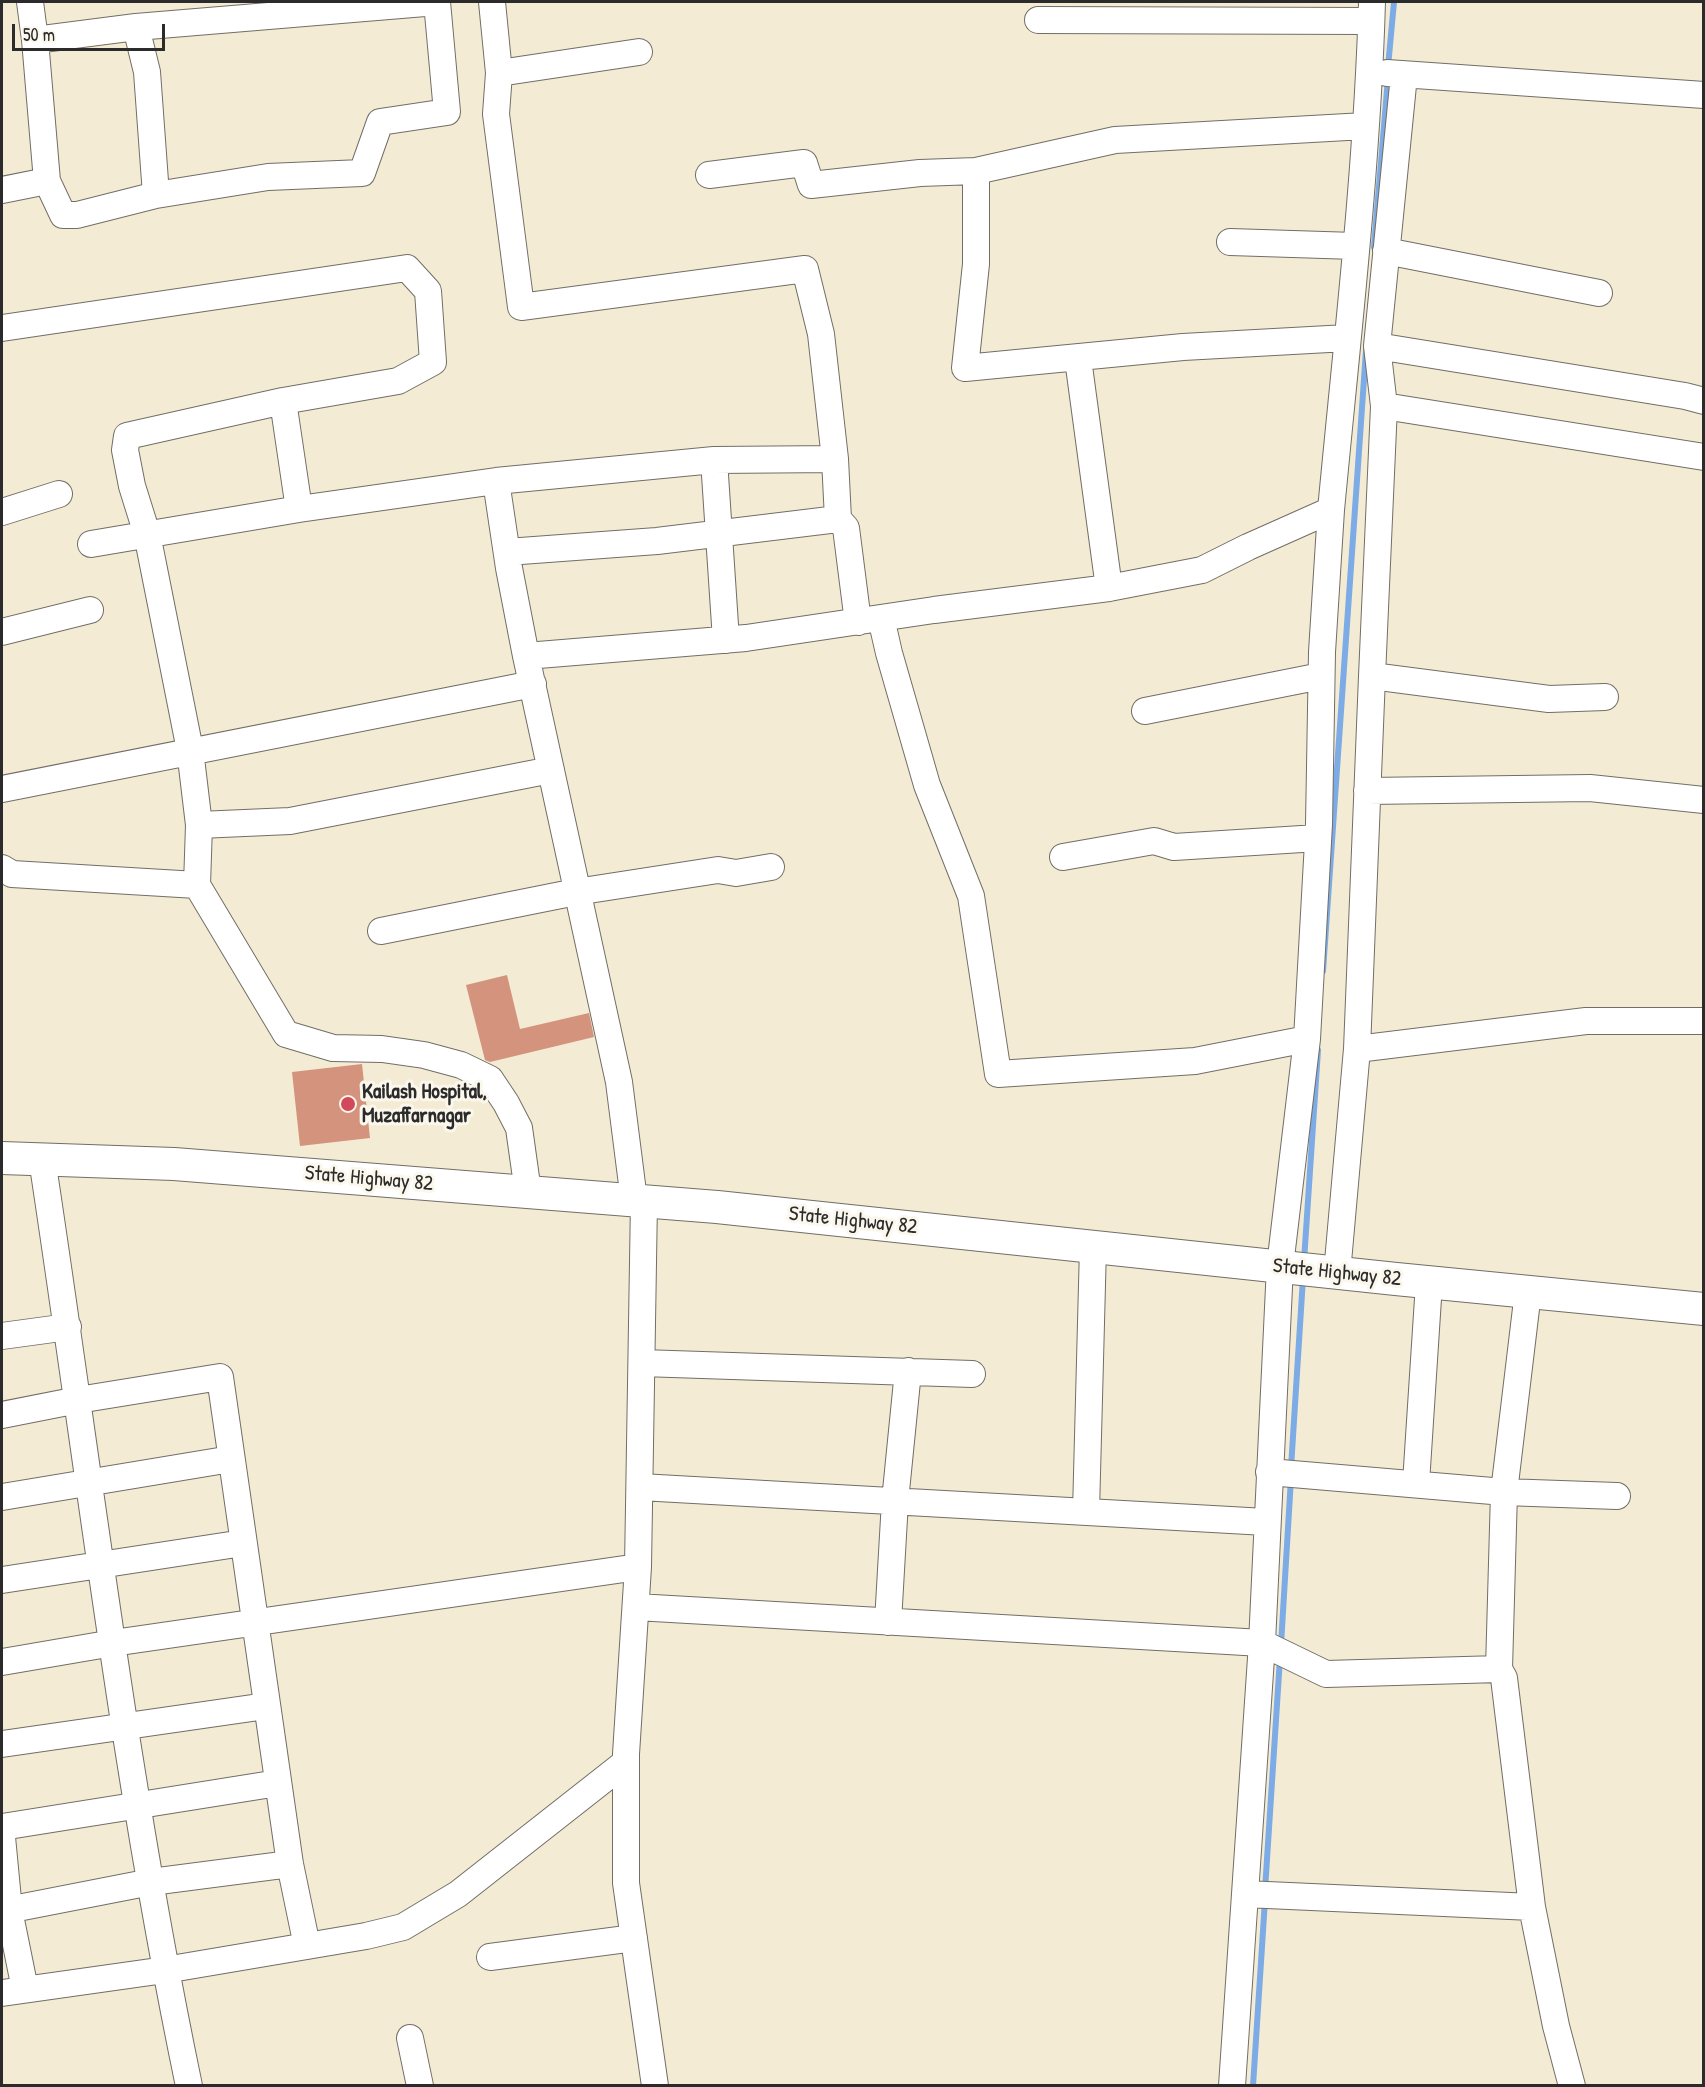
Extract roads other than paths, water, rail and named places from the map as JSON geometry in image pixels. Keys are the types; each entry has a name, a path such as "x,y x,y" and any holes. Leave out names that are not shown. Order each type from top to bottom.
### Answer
{"main road":[{"name":"State Highway 82","path":"2,1158 174,1164 729,1208 1429,1283 1704,1309"}],"street":[{"path":"30,2 47,181 63,215 77,215 156,195 268,177 362,173 380,122 447,112 437,2 136,27 35,39"},
{"path":"492,2 499,73 496,114 521,307 805,269 820,334 835,459 838,519 846,528 870,620 927,785 971,896 998,1074 1195,1061 1307,1039"},
{"path":"1038,20 1371,11 1387,73 1386,251 1377,346 1384,406 1357,1049 1306,1269"},
{"path":"136,27 147,72 156,195"},
{"path":"499,73 639,52"},
{"path":"1387,73 1704,95"},
{"path":"1232,2085 1258,1895 1274,1649 1266,1522 1284,1473 1306,1269 1307,1039 1318,838 1322,676 1331,510 1365,126 1387,73"},
{"path":"709,175 804,163 811,186 920,173 976,171 1115,140 1365,126"},
{"path":"976,171 976,264 965,368 1078,359 1183,347 1347,338"},
{"path":"2,190 47,181"},
{"path":"1230,242 1355,246"},
{"path":"1386,251 1599,292"},
{"path":"2,328 407,268 428,291 433,362 398,381 283,401 128,436 125,450 132,486 147,534 190,750 198,825 197,885 286,1034 333,1048 382,1049 424,1055 461,1065 490,1079 519,1128 528,1192"},
{"path":"1377,346 1704,401"},
{"path":"1078,359 1109,588"},
{"path":"283,401 299,509"},
{"path":"1384,406 1704,457"},
{"path":"91,544 299,509 496,481 714,460 835,459"},
{"path":"714,460 726,640"},
{"path":"496,481 526,656 619,1082 639,1201 642,1363 638,1567 626,1762 626,1883 655,2085"},
{"path":"2,512 59,494"},
{"path":"526,656 726,640 1109,588 1202,570 1331,510"},
{"path":"507,552 657,541 838,519"},
{"path":"2,632 90,610"},
{"path":"1144,711 1322,676"},
{"path":"1371,676 1549,699 1605,697"},
{"path":"2,789 533,684"},
{"path":"198,825 290,821 551,770"},
{"path":"1367,791 1590,788 1704,800"},
{"path":"1063,857 1154,841 1174,848 1318,838"},
{"path":"381,931 576,892 718,870 736,873 771,867"},
{"path":"2,868 12,874 197,885"},
{"path":"1357,1049 1586,1021 1704,1021"},
{"path":"42,1159 126,1728 165,1970 189,2085"},
{"path":"1086,1512 1093,1247"},
{"path":"1416,1483 1429,1283"},
{"path":"1528,1292 1504,1492 1499,1669 1504,1677 1532,1907 1556,2026 1572,2085"},
{"path":"2,1336 68,1328"},
{"path":"642,1363 972,1374"},
{"path":"888,1622 895,1501 908,1371"},
{"path":"2,1415 220,1377 290,1864 307,1946"},
{"path":"2,1497 231,1459"},
{"path":"1284,1473 1504,1492 1617,1496"},
{"path":"639,1487 1266,1522"},
{"path":"2,1580 243,1543"},
{"path":"2,1662 113,1643 638,1567"},
{"path":"636,1607 1274,1649 1326,1674 1499,1669"},
{"path":"2,1744 126,1728 266,1706"},
{"path":"2,1837 5,1911 13,1991 165,1970 366,1936 403,1927 458,1894 626,1762"},
{"path":"2,1827 278,1784"},
{"path":"5,1911 151,1882 290,1864"},
{"path":"1258,1895 1532,1907"},
{"path":"490,1957 634,1938"},
{"path":"410,2038 420,2085"}],"waterway":[{"path":"1388,67 1394,2"},
{"path":"1374,247 1388,78"},
{"path":"1323,971 1366,350"},
{"path":"1304,1261 1318,1050"},
{"path":"1291,1468 1303,1278"},
{"path":"1281,1645 1291,1478"},
{"path":"1265,1890 1280,1658"},
{"path":"1253,2086 1265,1900"}],"place":[{"name":"Kailash Hospital, Muzaffarnagar","path":"348,1104"}]}
